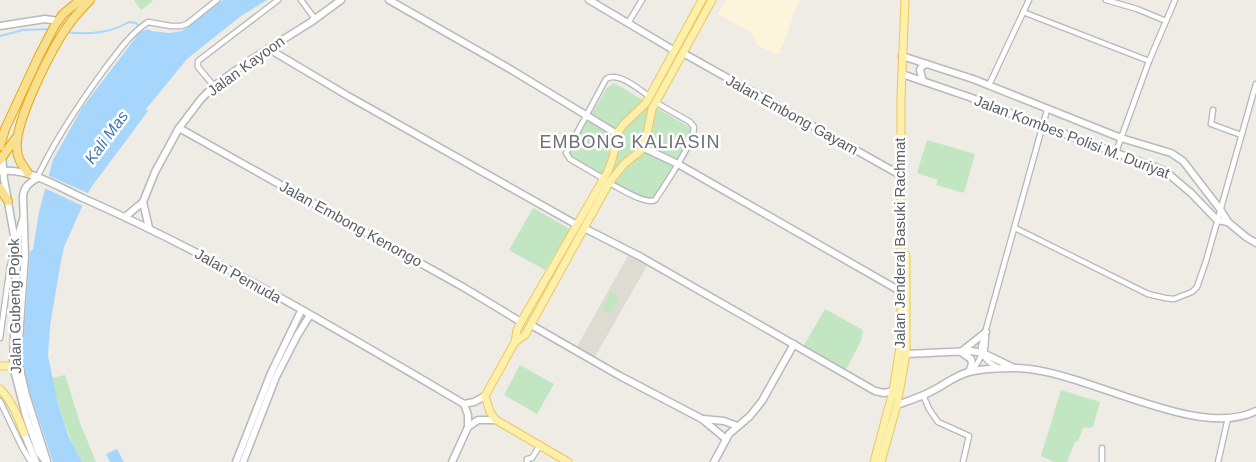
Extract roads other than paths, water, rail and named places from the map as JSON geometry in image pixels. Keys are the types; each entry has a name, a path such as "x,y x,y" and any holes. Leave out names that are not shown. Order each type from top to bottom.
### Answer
{"highway":[{"path":"0,145 5,129 51,33 57,23 80,0"},
{"path":"1,159 17,136 39,80 60,36 90,0"},
{"path":"17,136 16,149 18,158 28,173"},
{"path":"0,188 8,201"}],"main road":[{"path":"568,462 496,420 490,412 485,396 515,342 517,330 521,322 607,181 644,148 653,99 675,51 702,0"},
{"path":"607,181 617,134 623,125 653,99 683,54 712,0"},
{"name":"Jalan Jenderal Basuki Rachmat","path":"881,462 897,405 906,354 906,210 904,85 902,74 905,0"},
{"name":"Jalan Jenderal Basuki Rachmat","path":"874,462 893,391 901,340 903,82"},
{"path":"515,342 525,335 531,325 580,226"},
{"path":"1,366 13,366"},
{"path":"0,388 7,396 24,433"}],"street":[{"path":"38,178 55,144 82,100 122,46 139,29 147,22 171,26 187,24 218,0"},
{"path":"214,86 197,66 198,61 278,0"},
{"path":"300,0 315,19"},
{"name":"Jalan Kayoon","path":"125,217 142,202 155,172 180,128 199,102 214,86 341,0"},
{"path":"388,0 617,134"},
{"path":"588,0 675,51"},
{"path":"628,23 642,0"},
{"path":"989,85 1029,0"},
{"path":"1106,0 1166,21"},
{"path":"1116,152 1149,61 1175,0"},
{"path":"1023,12 1149,61"},
{"path":"0,26 45,18 57,23"},
{"path":"269,49 348,96 580,226 641,258 875,391 884,393 893,391"},
{"name":"Jalan Embong Gayam","path":"683,54 902,176"},
{"name":"Jalan Kombes Polisi M. Duriyat","path":"902,56 989,85 1047,110 1121,138 1156,148 1179,158 1220,209 1228,222"},
{"path":"923,80 920,70 926,64"},
{"name":"Jalan Kombes Polisi M. Duriyat","path":"902,74 923,80 1172,174 1217,220"},
{"path":"609,77 622,80 690,122 694,128 693,135 678,164 655,200 652,202 645,201 567,157 567,149 587,115 606,79 609,77"},
{"path":"1015,228 1148,294 1174,299 1187,295 1197,287 1256,84"},
{"path":"1047,110 981,347 987,360 994,366 1037,370 1074,378 1164,408 1202,416 1239,418 1256,411"},
{"path":"1213,110 1211,124 1241,135"},
{"name":"Jalan Embong Kenongo","path":"180,128 463,287 521,322"},
{"name":"Jalan Gubeng Pojok","path":"0,145 1,171 16,245 13,366 26,416 39,453 47,462"},
{"path":"644,148 678,164 900,291"},
{"name":"Jalan Pemuda","path":"1,171 28,173 150,228 310,315 464,404"},
{"name":"Jalan Gubeng Pojok","path":"38,178 29,183 24,190 22,201 25,256 19,365 26,395 47,462"},
{"path":"142,202 150,228"},
{"path":"0,338 10,266 24,217"},
{"path":"1217,220 1228,222 1256,243"},
{"path":"243,462 271,373 301,311"},
{"path":"236,462 276,377 310,315"},
{"path":"531,325 620,376 702,419 726,439"},
{"path":"961,351 986,332"},
{"path":"715,462 726,439 737,426 750,416 762,401 794,344"},
{"path":"961,351 971,359 971,371"},
{"path":"906,354 984,351 990,357 1016,368"},
{"path":"971,371 984,351"},
{"path":"897,405 923,395 971,371 1016,368"},
{"path":"923,395 929,409 938,422 970,436 963,462"},
{"path":"468,427 468,415 464,404 474,402 485,396"},
{"path":"0,401 31,462"},
{"path":"1218,462 1228,418"},
{"path":"702,419 724,420 737,426"},
{"path":"452,462 468,427 473,422 478,420 496,420"},
{"path":"24,433 36,462"},
{"path":"527,462 528,458 533,460 540,445"},
{"path":"1102,448 1102,462"}],"water":[{"name":"Kali Mas","path":"223,0 267,0 241,16 187,59 146,109 148,111 90,189 64,247 50,326 48,356 58,403 68,435 82,462 53,462 24,375 22,358 30,252 33,249 39,212 53,160 82,108 140,32 148,29 169,33 182,31"},
{"path":"117,449 124,462 110,462 106,454"}],"waterway":[{"path":"66,32 99,32 115,29 129,22 136,23 140,27"},
{"path":"0,36 23,30 49,29"}],"district":[{"name":"EMBONG KALIASIN","path":"630,142"}]}
